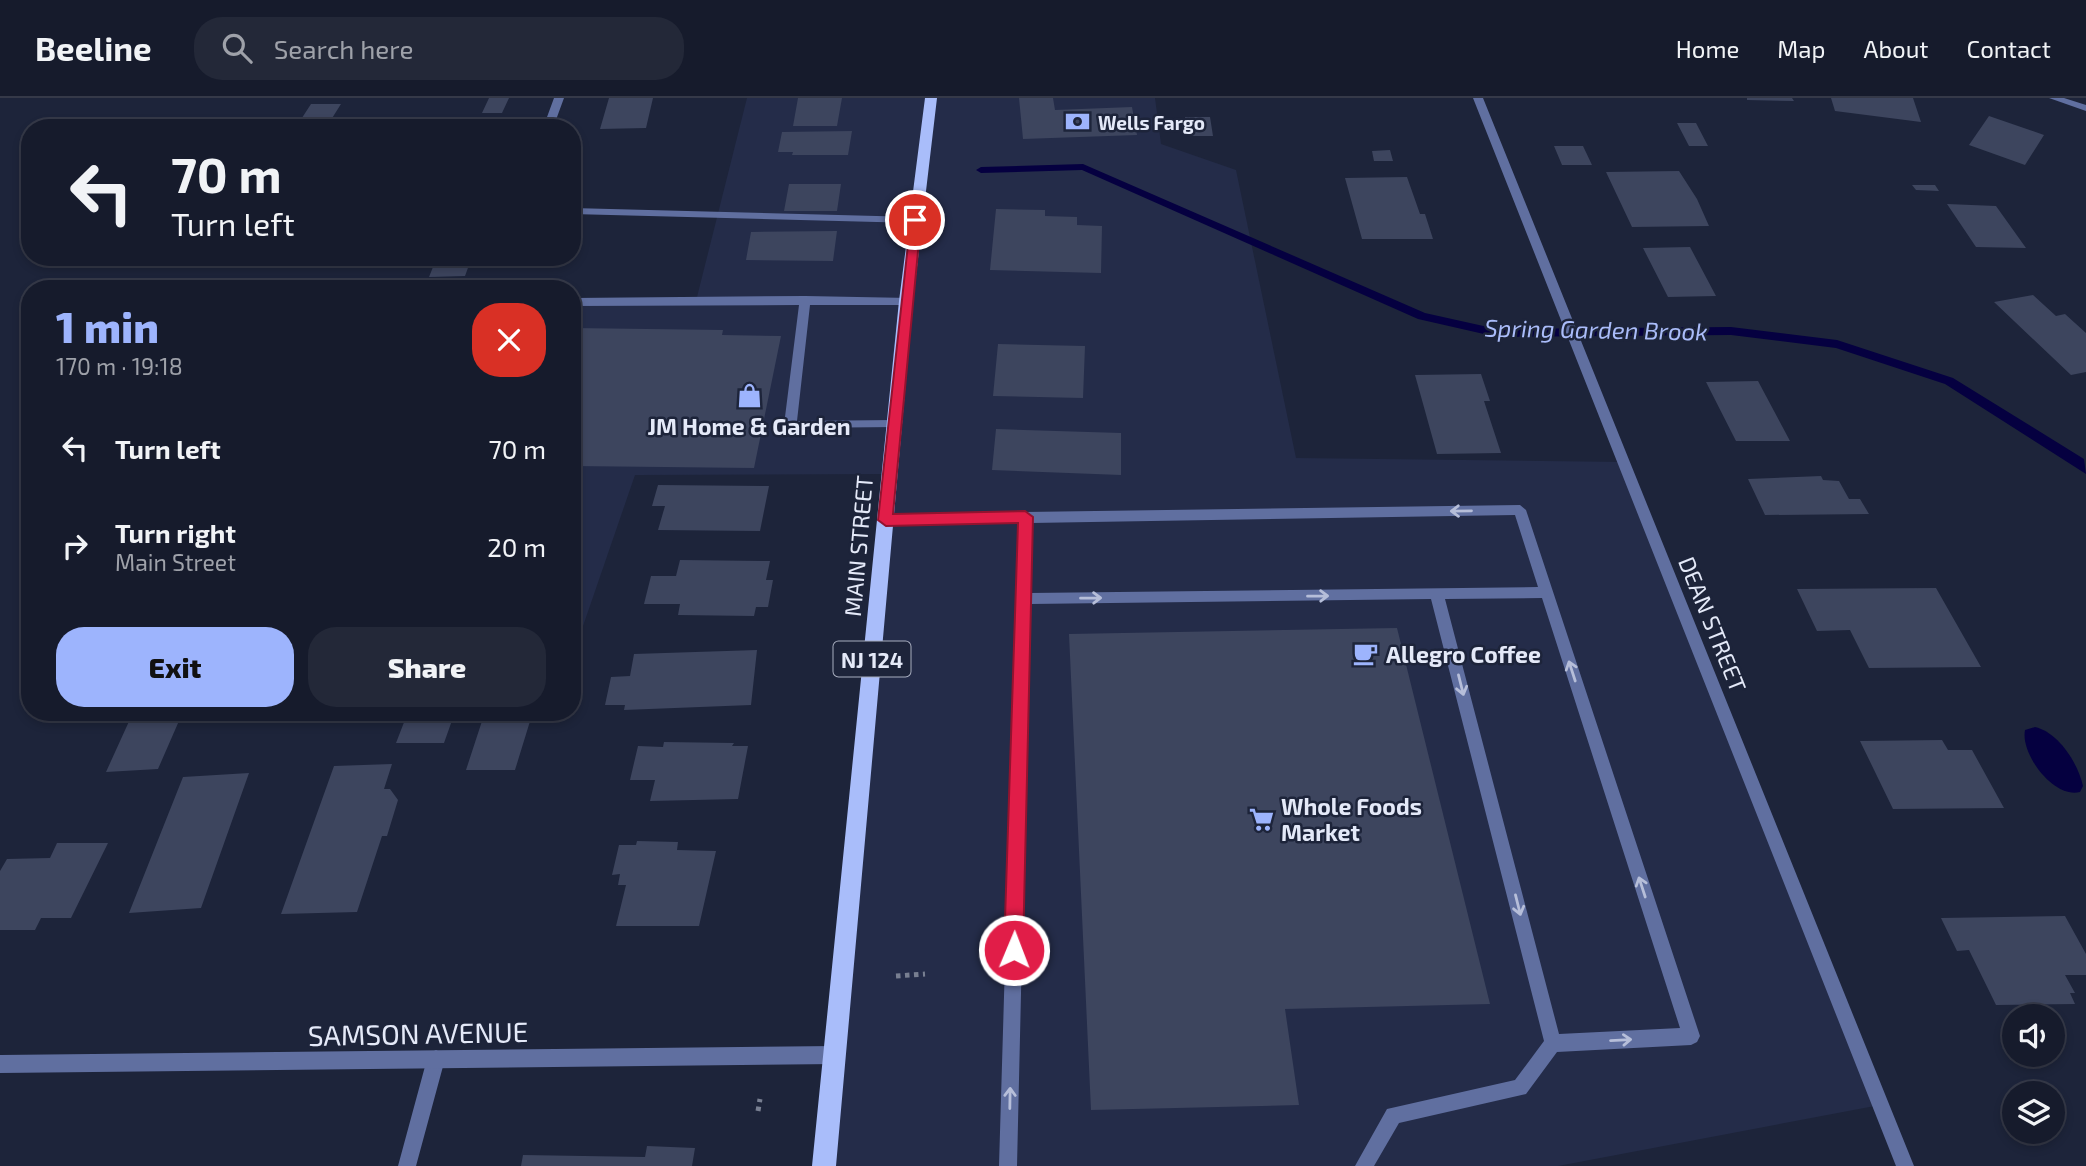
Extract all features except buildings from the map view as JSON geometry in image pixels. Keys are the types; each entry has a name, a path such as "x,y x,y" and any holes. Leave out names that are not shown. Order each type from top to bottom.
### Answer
{"main road":[{"name":"MAIN STREET","path":"824,1166 906,301 931,98"}],"street":[{"path":"551,119 559,98"},
{"name":"DEAN STREET","path":"1478,98 1905,1166"},
{"path":"2054,98 2086,108"},
{"path":"581,211 915,220"},
{"path":"805,300 790,425 895,424"},
{"path":"581,302 906,301"},
{"path":"886,520 1520,510 1691,1036 1553,1043"},
{"path":"1008,1166 1025,517"},
{"path":"1022,599 1546,592"},
{"path":"1437,595 1553,1043"},
{"path":"1364,1166 1394,1115 1520,1088 1553,1043"},
{"name":"SAMSON AVENUE","path":"0,1064 836,1055"},
{"path":"407,1166 436,1059"}],"path":[{"path":"896,976 925,974"},
{"path":"758,1111 760,1099"}],"shaded area":[{"path":"747,98 1155,98 1161,144 1236,170 1296,458 1623,462 1880,1105 1558,1166 823,1166 890,474 635,475 581,632 581,302 696,301"},
{"path":"2035,727 2052,735 2066,750 2083,786 2080,792 2060,789 2041,773 2033,762 2025,740 2025,730"}],"waterway":[{"name":"Spring Garden Brook","path":"981,170 1083,167 1422,316 1497,333 1731,331 1837,344 1949,381 2080,462 2086,469"}],"place":[{"name":"Wells Fargo","path":"1078,122"},
{"name":"JM Home & Garden","path":"749,396"},
{"name":"Allegro Coffee","path":"1366,654"},
{"name":"Whole Foods Market","path":"1261,819"}],"route":[{"path":"915,220 886,520 1025,517 1014,950"}]}
